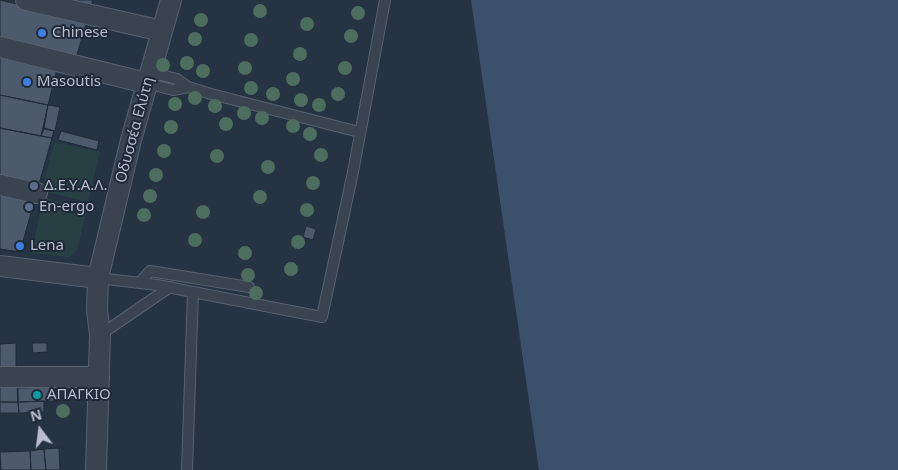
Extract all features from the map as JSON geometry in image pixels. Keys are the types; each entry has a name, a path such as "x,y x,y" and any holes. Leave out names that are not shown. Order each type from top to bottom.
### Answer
{"street":[{"path":"26,0 162,31"},
{"name":"Οδυσσέα Ελύτη","path":"96,470 100,335 97,310 98,278 148,78 171,0"},
{"path":"0,47 148,78"},
{"path":"0,185 38,193"},
{"path":"0,266 98,278"},
{"path":"0,377 99,376"}],"lane":[{"path":"98,278 170,287 322,317 353,172 384,0"},
{"path":"148,78 174,90 188,87 359,132"},
{"path":"140,282 150,271 249,288 231,300"},
{"path":"100,335 170,287"},
{"path":"187,470 193,292"}],"green space":[{"path":"54,142 100,152 88,202 42,191"},
{"path":"43,197 87,209 77,250 69,257 32,253"}],"water":[{"path":"471,0 898,0 898,470 539,470"}],"building":[{"name":"Chinese","path":"0,0 87,21 76,58 0,44"},
{"path":"69,0 93,0 90,9"},
{"name":"Masoutis","path":"0,56 57,69 48,105 0,95"},
{"path":"0,95 48,105 41,136 0,128"},
{"path":"48,105 60,107 55,131 44,128"},
{"path":"0,128 52,138 20,252 0,249"},
{"path":"44,129 54,131 52,138 41,136"},
{"path":"61,131 99,141 97,150 58,140"},
{"path":"306,226 316,229 313,240 303,237"},
{"path":"16,343 16,369 0,373 0,344"},
{"path":"32,343 47,343 47,352 33,353"},
{"path":"16,369 18,402 0,402 0,373"},
{"name":"ΑΠΑΓΚΙΟ","path":"55,387 55,401 18,402 18,388"},
{"path":"44,401 44,412 19,413 18,402"},
{"path":"0,402 18,402 19,413 0,413"},
{"path":"59,448 60,470 46,470 44,449"},
{"path":"44,449 46,470 31,470 30,451"},
{"path":"30,451 31,470 1,470 0,452"}],"place":[{"name":"Chinese","path":"42,33"},
{"name":"Masoutis","path":"27,82"},
{"name":"Δ.Ε.Υ.Α.Λ.","path":"34,186"},
{"name":"En-ergo","path":"29,207"},
{"name":"Lena","path":"20,246"},
{"name":"ΑΠΑΓΚΙΟ","path":"37,395"}]}
